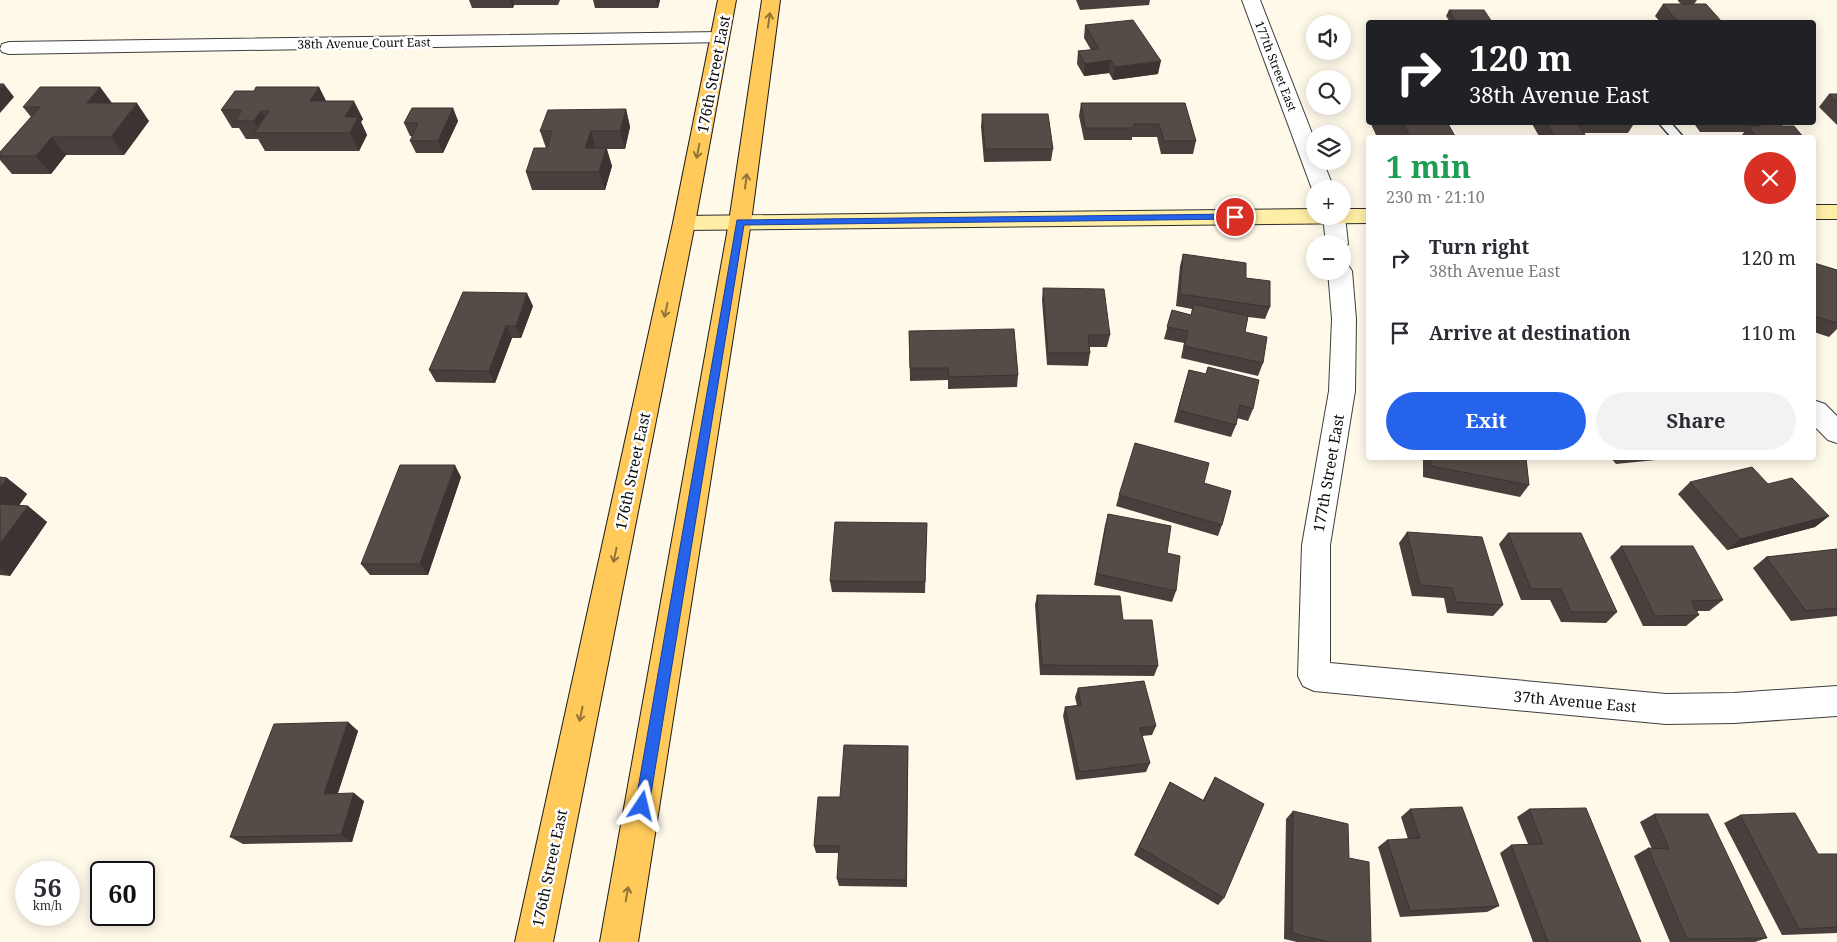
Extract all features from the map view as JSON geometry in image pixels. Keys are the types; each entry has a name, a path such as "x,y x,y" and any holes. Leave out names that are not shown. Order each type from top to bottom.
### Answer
{"main road":[{"name":"176th Street East","path":"534,942 684,223 727,0"},
{"path":"619,942 740,222 772,0"}],"street":[{"name":"177th Street East","path":"1251,0 1321,180"},
{"name":"38th Avenue Court East","path":"9,48 720,38"},
{"path":"1816,212 1837,212"},
{"path":"684,223 1306,216"},
{"path":"1351,216 1366,216"},
{"name":"177th Street East","path":"1314,676 1316,545 1342,391 1344,319 1341,280"},
{"path":"1816,411 1837,433"},
{"name":"37th Avenue East","path":"1314,676 1666,709 1734,708 1837,700"}],"lane":[{"path":"1666,125 1676,135"}],"building":[{"path":"1663,4 1706,4 1720,20 1676,20"},
{"path":"1449,10 1484,10 1491,20 1455,20"},
{"path":"1133,20 1161,61 1115,67 1111,60 1085,64 1078,51 1099,49 1085,25"},
{"path":"40,87 100,87 87,103 137,103 111,137 52,137 36,156 0,156 0,152 40,107 23,107"},
{"path":"256,87 319,87 310,101 354,101 345,117 358,117 350,133 254,133 269,111 261,111 254,121 235,121 242,110 221,110 235,91 254,91"},
{"path":"1829,94 1837,94 1837,102"},
{"path":"1081,103 1185,103 1196,141 1164,141 1159,124 1134,124 1134,128 1085,128"},
{"path":"412,108 453,108 438,141 410,141 418,123 404,123"},
{"path":"626,109 620,131 591,131 585,148 606,148 599,172 526,172 534,148 547,148 552,131 540,131 548,110"},
{"path":"982,114 1048,114 1053,149 985,149"},
{"path":"1404,125 1449,125 1454,135 1409,135"},
{"path":"1548,125 1579,125 1585,135 1553,135"},
{"path":"1748,126 1794,126 1802,135 1755,135"},
{"path":"1183,254 1246,263 1246,278 1270,281 1270,307 1180,294"},
{"path":"1816,264 1837,270 1837,323 1816,317"},
{"path":"1043,288 1104,289 1110,335 1088,335 1090,353 1048,353"},
{"path":"463,292 527,293 516,326 506,326 489,371 429,370"},
{"path":"1194,304 1248,316 1245,332 1267,337 1263,363 1184,346 1188,331 1167,327 1172,310 1191,315"},
{"path":"1014,329 1018,375 949,377 948,368 910,368 909,331"},
{"path":"1208,367 1259,380 1253,409 1240,405 1236,425 1178,410 1189,370 1206,374"},
{"path":"1135,443 1209,463 1204,483 1231,491 1222,525 1119,495"},
{"path":"1431,460 1526,460 1529,485 1431,466"},
{"path":"400,465 455,465 420,564 361,564"},
{"path":"1752,467 1768,484 1792,478 1829,516 1740,539 1690,482"},
{"path":"0,477 7,478 0,488"},
{"path":"0,504 28,506 0,544"},
{"path":"1108,514 1171,526 1167,553 1180,556 1176,591 1097,574"},
{"path":"835,522 927,523 925,582 830,581"},
{"path":"1407,532 1482,537 1503,605 1456,602 1452,588 1420,585"},
{"path":"1508,533 1581,533 1617,612 1571,612 1561,589 1531,589"},
{"path":"1621,546 1693,546 1723,600 1691,601 1699,615 1655,616"},
{"path":"1837,549 1837,608 1806,611 1766,557"},
{"path":"1037,595 1120,596 1123,620 1152,620 1158,666 1042,665"},
{"path":"1144,681 1156,726 1140,728 1150,763 1079,772 1065,707 1081,705 1078,688"},
{"path":"348,722 324,794 354,793 341,835 230,837 274,724"},
{"path":"844,745 908,746 906,880 837,879 839,846 814,846 818,797 840,797"},
{"path":"1215,777 1264,804 1224,898 1139,847 1170,782 1204,801"},
{"path":"1462,807 1499,906 1410,911 1387,840 1420,838 1410,809"},
{"path":"1586,808 1641,942 1548,942 1511,845 1543,844 1529,809"},
{"path":"1293,811 1348,824 1349,858 1369,862 1371,942 1330,942 1292,933"},
{"path":"1795,813 1818,854 1837,854 1837,927 1799,929 1740,815"},
{"path":"1654,814 1708,814 1767,938 1687,939 1648,848 1669,849"}],"route":[{"path":"642,806 740,222 1235,217"}]}
